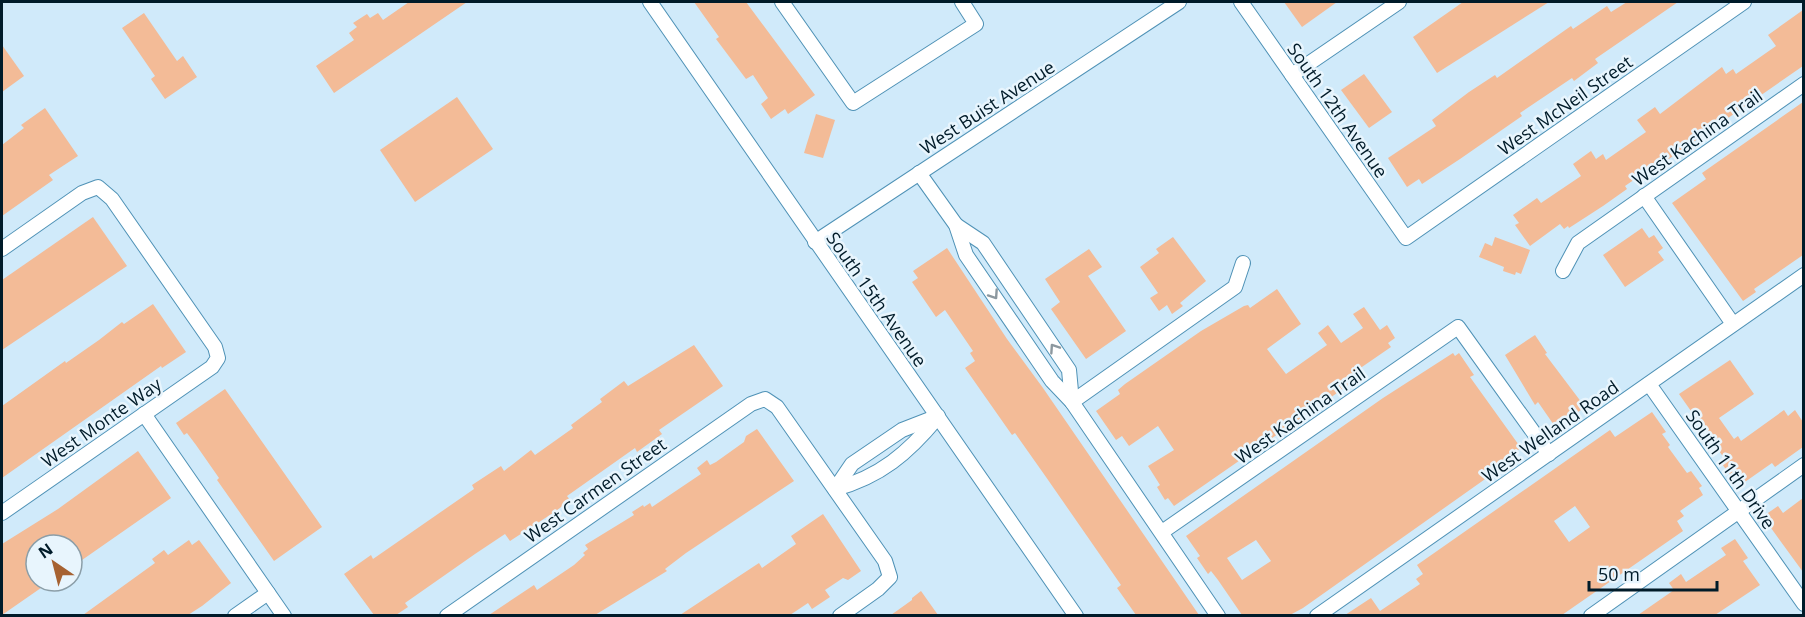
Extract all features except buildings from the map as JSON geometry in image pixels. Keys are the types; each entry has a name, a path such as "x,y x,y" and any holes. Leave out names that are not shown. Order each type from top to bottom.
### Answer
{"street":[{"name":"South 15th Avenue","path":"650,2 1076,615"},
{"path":"782,2 853,103 976,24 962,2"},
{"name":"West Buist Avenue","path":"815,242 1179,2"},
{"name":"South 12th Avenue","path":"1241,2 1406,238"},
{"path":"1292,75 1399,2"},
{"name":"West McNeil Street","path":"1406,238 1744,2"},
{"name":"West Kachina Trail","path":"1563,271 1578,243 1803,84"},
{"path":"920,173 956,225 966,255 1052,381 1072,402 1218,615"},
{"name":"West Monte Way","path":"2,249 82,193 98,187 112,199 215,347 218,358 212,367 2,513"},
{"path":"1644,196 1733,324"},
{"path":"956,225 983,243 1069,370 1072,402"},
{"path":"1072,402 1234,287 1243,263"},
{"path":"980,274 996,264"},
{"name":"West Welland Road","path":"1317,615 1803,274"},
{"name":"West Kachina Trail","path":"1162,532 1458,327 1549,454"},
{"name":"South 11th Drive","path":"1649,384 1803,604"},
{"name":"West Carmen Street","path":"447,615 751,404 765,399 777,407 835,489"},
{"path":"144,414 284,615"},
{"path":"835,489 852,464 902,430 938,416"},
{"path":"835,489 863,482 913,447 938,416"},
{"path":"875,449 886,465"},
{"path":"1591,615 1803,465"},
{"path":"835,489 885,561 890,577 878,589 840,615"},
{"path":"235,615 268,593"}]}
